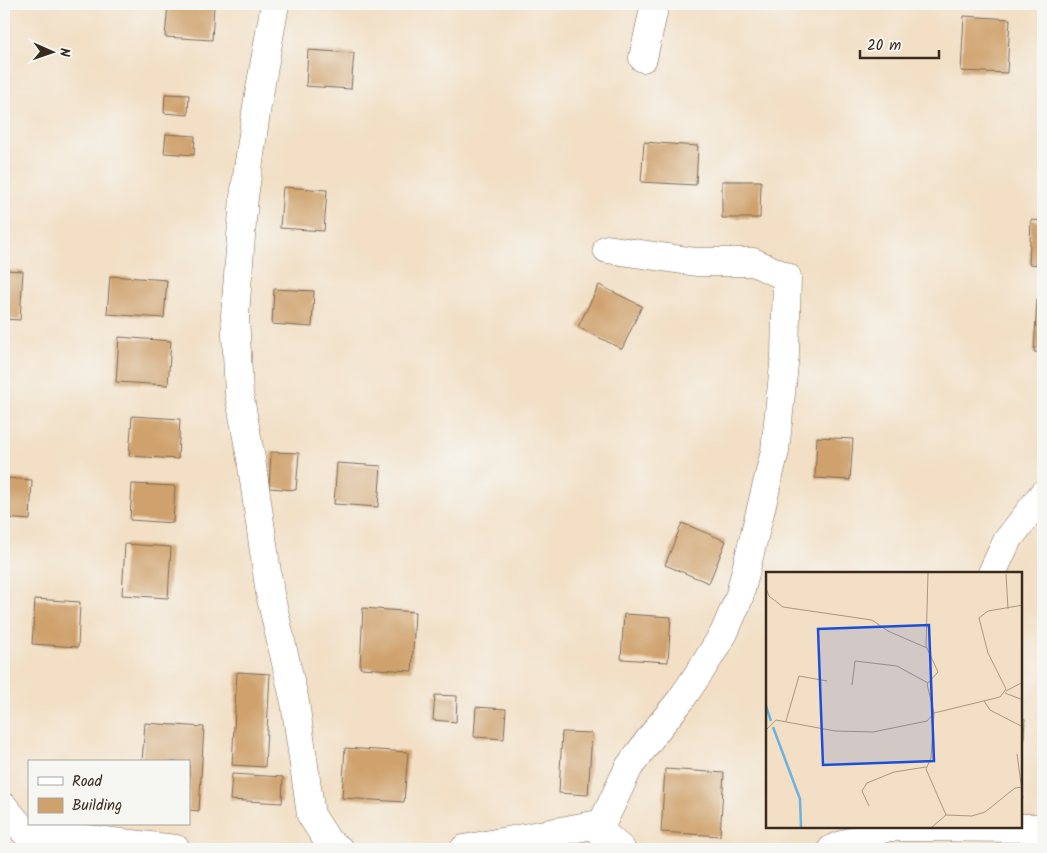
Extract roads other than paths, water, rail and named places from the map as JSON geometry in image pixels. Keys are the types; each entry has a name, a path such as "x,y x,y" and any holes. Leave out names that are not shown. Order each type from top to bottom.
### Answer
{"street":[{"path":"275,4 257,106 244,197 235,315 239,393 251,459 270,594 295,702 311,815 330,843 339,849"},
{"path":"643,58 655,4"},
{"path":"599,830 629,767 703,668 724,633 739,598 775,451 785,355 786,286 786,277 753,262 696,262 607,248"},
{"path":"992,572 1007,541 1043,494"},
{"path":"4,807 25,832 176,849"},
{"path":"464,849 593,825 621,849"},
{"path":"832,849 871,831 884,828"},
{"path":"1022,828 1043,828"}]}
